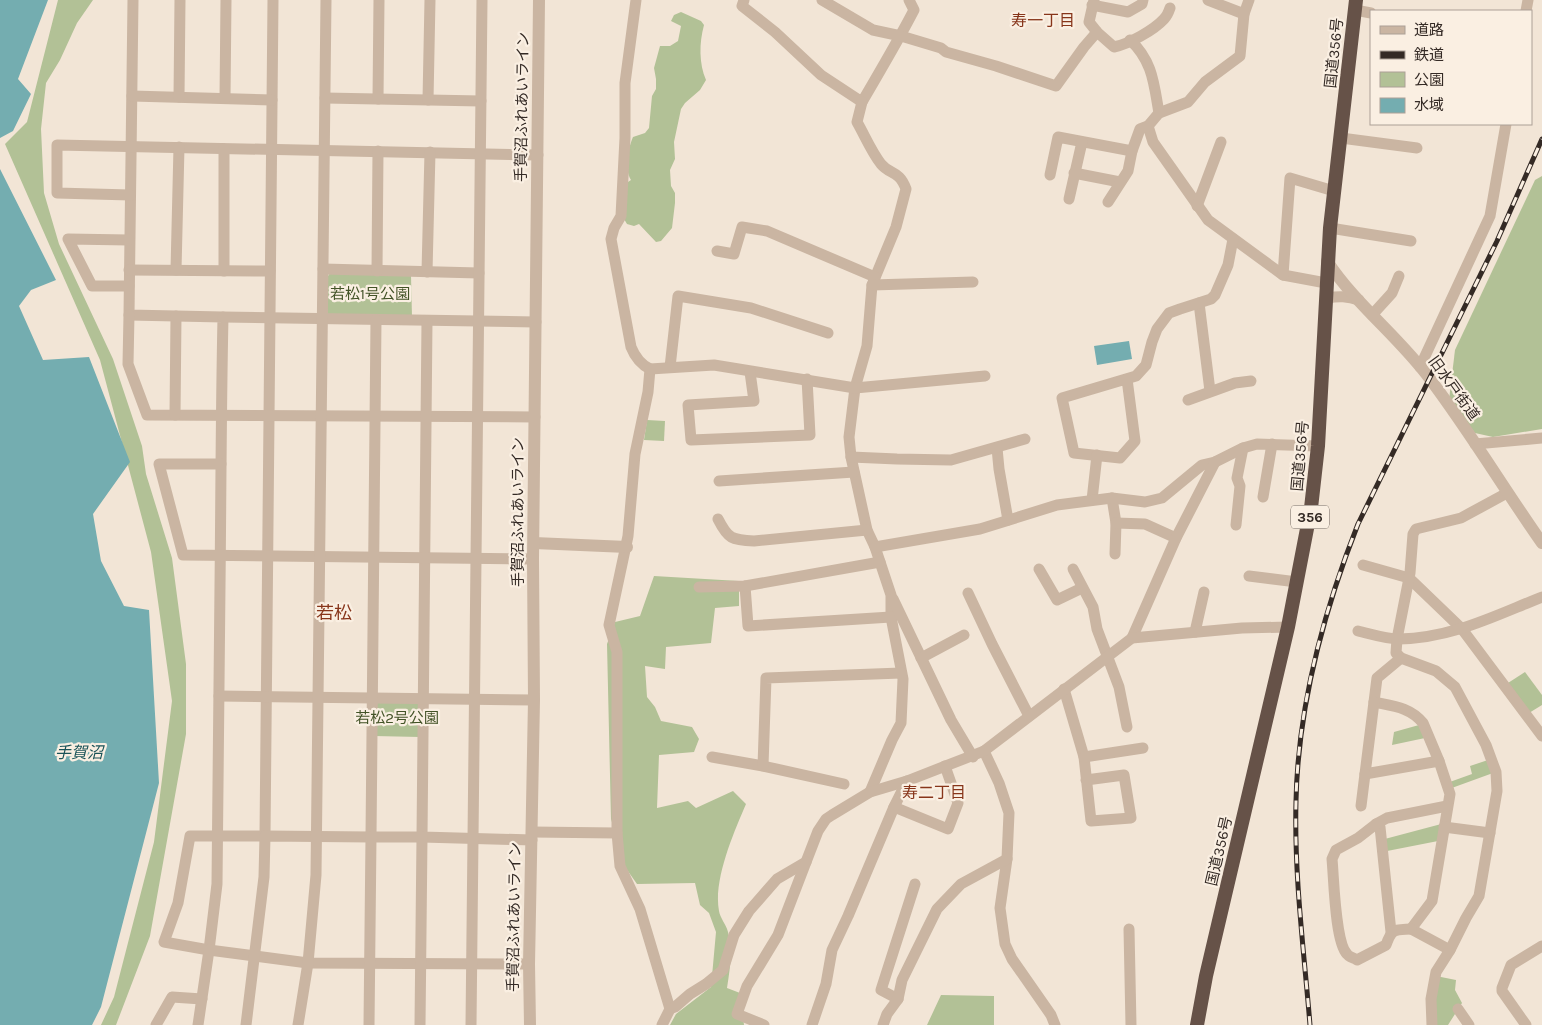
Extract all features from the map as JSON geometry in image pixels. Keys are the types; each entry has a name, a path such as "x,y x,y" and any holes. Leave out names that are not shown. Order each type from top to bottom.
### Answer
{"highway":[{"name":"国道356号","path":"1198,1025 1206,976 1288,627 1311,508 1318,446 1327,261 1355,5"}],"street":[{"path":"133,0 128,364 147,415 534,417"},
{"path":"179,97 180,0"},
{"path":"225,98 226,0"},
{"path":"246,1025 264,877 273,0"},
{"path":"298,1025 308,962 316,875 326,0"},
{"path":"378,99 379,0"},
{"path":"428,100 430,0"},
{"path":"471,1025 482,0"},
{"name":"手賀沼ふれあいライン","path":"530,1025 529,964 534,700 534,417 539,0"},
{"path":"636,0 625,83 625,138 621,216 614,228 611,239 631,347 642,365 650,369 714,365 855,388 985,376"},
{"path":"744,0 742,6 775,32 821,76 862,102"},
{"path":"822,0 873,30 901,36 1056,86 1097,32"},
{"path":"909,0 914,10 862,102 857,122 865,140 882,166 898,174 906,188 896,227 873,281 867,346 855,388 849,437 851,457 867,530 875,547 891,595 951,720 973,757"},
{"path":"1143,0 1142,4 1128,12 1093,3 1089,22 1114,48 1143,35 1165,18 1170,8"},
{"path":"1208,0 1244,14"},
{"path":"1108,202 1128,171 1132,151 1140,129 1148,126 1158,113 1188,102 1205,82 1240,56 1244,14 1249,0"},
{"path":"1355,5 1370,12"},
{"path":"1130,40 1137,47 1151,69 1158,113"},
{"path":"132,96 272,100"},
{"path":"325,98 481,101"},
{"path":"1420,367 1490,216 1506,125"},
{"path":"1148,126 1154,142 1208,220 1283,275 1326,283"},
{"path":"1050,175 1058,137 1132,151"},
{"path":"1341,138 1417,148"},
{"path":"1069,199 1082,142"},
{"path":"1197,206 1221,142"},
{"path":"130,195 57,193 57,145 538,155"},
{"path":"176,270 179,148"},
{"path":"224,148 224,270"},
{"path":"377,271 378,151"},
{"path":"427,272 430,152"},
{"path":"1074,173 1120,182"},
{"path":"1283,275 1290,178 1334,191"},
{"path":"717,250 734,254 742,227 767,231 873,281 973,282"},
{"path":"1330,228 1411,240"},
{"path":"129,286 92,286 68,239 130,240"},
{"path":"1127,379 1134,441 1120,458 1074,452 1062,398 1136,376 1146,366 1157,329 1169,313 1180,308 1211,300 1220,287 1228,265 1233,239"},
{"name":"旧水戸街道","path":"1327,261 1336,274 1420,367 1542,543"},
{"path":"323,269 479,273"},
{"path":"129,270 270,271"},
{"path":"1372,315 1392,293 1399,276"},
{"path":"670,367 678,296 751,308 828,333"},
{"path":"1326,298 1349,296 1359,300"},
{"path":"1199,303 1210,391"},
{"path":"129,315 536,322"},
{"path":"175,415 176,316"},
{"path":"198,1025 210,950 217,884 223,317"},
{"path":"369,1025 376,320"},
{"path":"420,1025 427,321"},
{"path":"650,369 648,392 635,454 627,547 609,625 617,652 617,833 620,866 640,908 670,1009"},
{"path":"750,372 754,401 688,405 691,440 810,435 806,379"},
{"path":"1188,400 1235,383 1251,381"},
{"path":"1475,444 1542,438"},
{"path":"851,457 897,460 951,460 1024,440"},
{"path":"875,547 980,529 1057,505 1112,498 1145,502 1162,498 1202,465 1214,462 1243,448 1257,444 1318,446"},
{"path":"1263,497 1272,444"},
{"path":"997,448 1008,520"},
{"path":"1236,525 1240,486 1237,478 1243,448"},
{"path":"1092,500 1097,454"},
{"path":"764,1025 737,1014 747,986 778,935 818,831 826,819 870,792 907,781 973,757 984,751 1132,638 1176,538 1214,462"},
{"path":"221,464 159,464 183,555 533,559"},
{"path":"719,481 854,472"},
{"path":"1432,1025 1431,999 1436,972 1479,896 1497,791 1496,772 1482,737 1454,687 1436,671 1401,658 1396,653 1397,639 1410,573 1413,534 1416,529 1462,518 1507,493"},
{"path":"1112,498 1116,523 1115,554"},
{"path":"718,520 725,534 738,540 754,541 867,530"},
{"path":"1116,523 1145,524 1176,538"},
{"path":"534,543 627,547"},
{"path":"700,587 745,586 880,562"},
{"path":"1363,565 1409,578 1462,629 1542,736"},
{"path":"1039,569 1057,600 1082,588"},
{"path":"1073,569 1093,607 1097,629 1119,687 1127,727"},
{"path":"1249,576 1297,582"},
{"path":"745,586 748,626 891,617"},
{"path":"968,592 1029,716"},
{"path":"1195,632 1204,592"},
{"path":"870,792 901,723 903,679 891,617 891,595"},
{"path":"1358,631 1397,639 1438,636 1462,629 1542,598"},
{"path":"1132,638 1195,632 1288,627"},
{"path":"921,658 964,635"},
{"path":"1361,806 1377,678 1401,658"},
{"path":"763,766 766,678 901,673"},
{"path":"1064,689 1084,757 1086,780 1091,822 1131,818 1124,775 1086,780"},
{"path":"218,696 534,700"},
{"path":"1374,702 1406,708 1419,718 1423,723 1449,789 1448,806 1432,901 1411,929"},
{"path":"1084,757 1143,748"},
{"path":"984,751 1010,813 1007,859 1000,908 1005,944 1012,959 1051,1015 1055,1025"},
{"path":"712,758 763,766 844,784"},
{"path":"1365,774 1439,761"},
{"path":"894,807 948,829 958,803 945,766"},
{"path":"812,1025 826,984 832,950 907,781"},
{"path":"1376,824 1380,827 1391,932 1386,945 1357,960 1347,955 1342,947 1338,930 1332,859 1336,850 1358,838 1376,824 1387,818 1448,806"},
{"path":"1444,827 1490,833"},
{"path":"529,964 308,962 210,950 164,942 178,903 190,836 474,838 617,833"},
{"path":"882,1025 886,1014 898,999 902,980 937,909 961,884 1007,859"},
{"path":"662,1025 670,1009 723,970 734,935 748,911 777,879 806,862"},
{"path":"898,999 881,990 915,884"},
{"path":"1129,929 1131,1025"},
{"path":"1391,932 1394,930 1411,929 1450,950"},
{"path":"1526,1025 1502,991 1502,988 1511,965 1540,951"},
{"path":"156,1025 172,997 202,999"},
{"path":"1458,1009 1469,1025"}],"green space":[{"path":"58,0 93,0 77,23 60,60 46,83 41,129 44,193 59,244 113,359 142,446 146,474 172,558 186,664 186,734 150,936 116,1025 101,1025 114,997 154,842 172,701 151,552 100,360 5,144 27,122"},
{"path":"681,12 701,21 704,25 701,53 702,67 706,80 700,90 681,109 674,142 675,159 670,170 671,186 675,193 672,228 661,241 656,242 639,224 634,226 627,224 624,219 625,184 631,180 627,158 633,137 645,133 649,128 652,96 656,89 654,68 660,46 670,46 678,41 681,26 671,21 674,15"},
{"path":"1542,176 1542,429 1493,437 1475,433 1449,400 1455,350 1535,180"},
{"name":"若松1号公園","path":"331,272 411,276 412,317 327,316 328,276"},
{"path":"647,420 665,421 664,441 644,440"},
{"path":"654,576 739,581 739,606 715,608 711,643 666,647 665,669 645,666 647,697 655,707 661,721 692,727 699,739 694,752 659,755 657,808 688,801 696,808 733,791 746,804 726,856 719,885 718,899 720,914 730,939 731,953 727,988 740,993 744,1025 670,1025 676,1014 711,987 716,932 709,913 700,905 695,883 637,884 625,867 611,819 607,644 615,622 640,616"},
{"path":"1525,672 1542,695 1542,705 1529,713 1508,683"},
{"name":"若松2号公園","path":"375,700 421,701 420,737 374,736"},
{"path":"1419,725 1425,738 1392,745 1394,732"},
{"path":"1488,760 1493,773 1449,789 1447,783 1472,774 1470,766"},
{"path":"1445,823 1438,841 1382,852 1381,840"},
{"path":"1436,976 1456,980 1455,990 1462,1003 1448,1025 1432,1025"},
{"path":"941,995 994,996 994,1025 927,1025"}],"water":[{"path":"0,0 48,0 18,79 31,94 13,131 0,138"},
{"name":"手賀沼","path":"0,169 56,280 31,290 19,306 43,360 89,357 130,462 93,514 101,561 124,606 149,610 159,783 101,1007 92,1025 0,1025"},
{"path":"1129,341 1132,359 1097,365 1094,346"}],"railway":[{"path":"1310,1025 1296,857 1296,801 1298,765 1307,695 1324,625 1358,524 1497,241 1542,139"}],"district":[{"name":"寿一丁目","path":"1043,20"},
{"name":"若松","path":"334,613"},
{"name":"寿二丁目","path":"934,792"}]}
